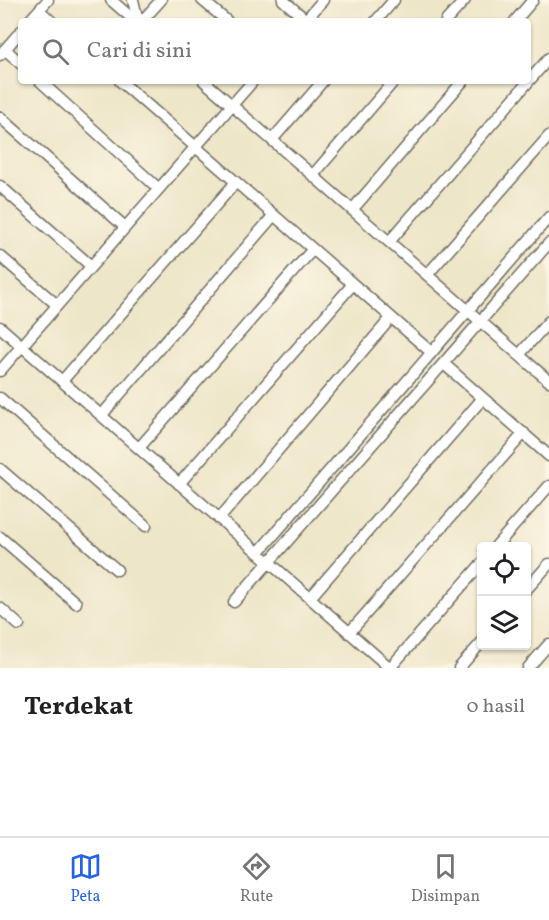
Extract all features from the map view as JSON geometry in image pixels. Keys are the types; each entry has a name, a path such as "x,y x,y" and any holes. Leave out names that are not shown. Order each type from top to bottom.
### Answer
{"street":[{"path":"32,18 48,0"},
{"path":"111,0 135,18"},
{"path":"133,0 138,18"},
{"path":"142,18 161,0"},
{"path":"202,0 223,18"},
{"path":"282,0 302,18"},
{"path":"308,18 323,0"},
{"path":"379,18 394,0"},
{"path":"452,18 465,0"},
{"path":"518,18 533,0"},
{"path":"39,10 48,18"},
{"path":"18,34 2,52 18,62"},
{"path":"531,79 549,58"},
{"path":"42,84 159,189"},
{"path":"123,84 431,352"},
{"path":"208,84 549,381"},
{"path":"0,371 250,84"},
{"path":"272,140 320,84"},
{"path":"313,175 391,84"},
{"path":"352,210 460,84"},
{"path":"389,242 526,84"},
{"path":"0,117 125,227"},
{"path":"427,275 549,136"},
{"path":"62,381 236,182"},
{"path":"0,186 91,266"},
{"path":"101,416 274,215"},
{"path":"258,553 549,217"},
{"path":"234,602 549,243"},
{"path":"139,448 313,249"},
{"path":"0,256 57,305"},
{"path":"179,484 353,284"},
{"path":"219,519 391,318"},
{"path":"519,355 549,321"},
{"path":"0,327 390,668 477,569"},
{"path":"444,364 549,456"},
{"path":"0,398 146,525"},
{"path":"310,598 483,398"},
{"path":"349,633 524,434"},
{"path":"0,468 117,570"},
{"path":"500,542 549,486"},
{"path":"0,537 76,603"},
{"path":"531,584 549,564"},
{"path":"0,608 19,625"},
{"path":"528,668 549,644"},
{"path":"459,668 477,648"}]}
